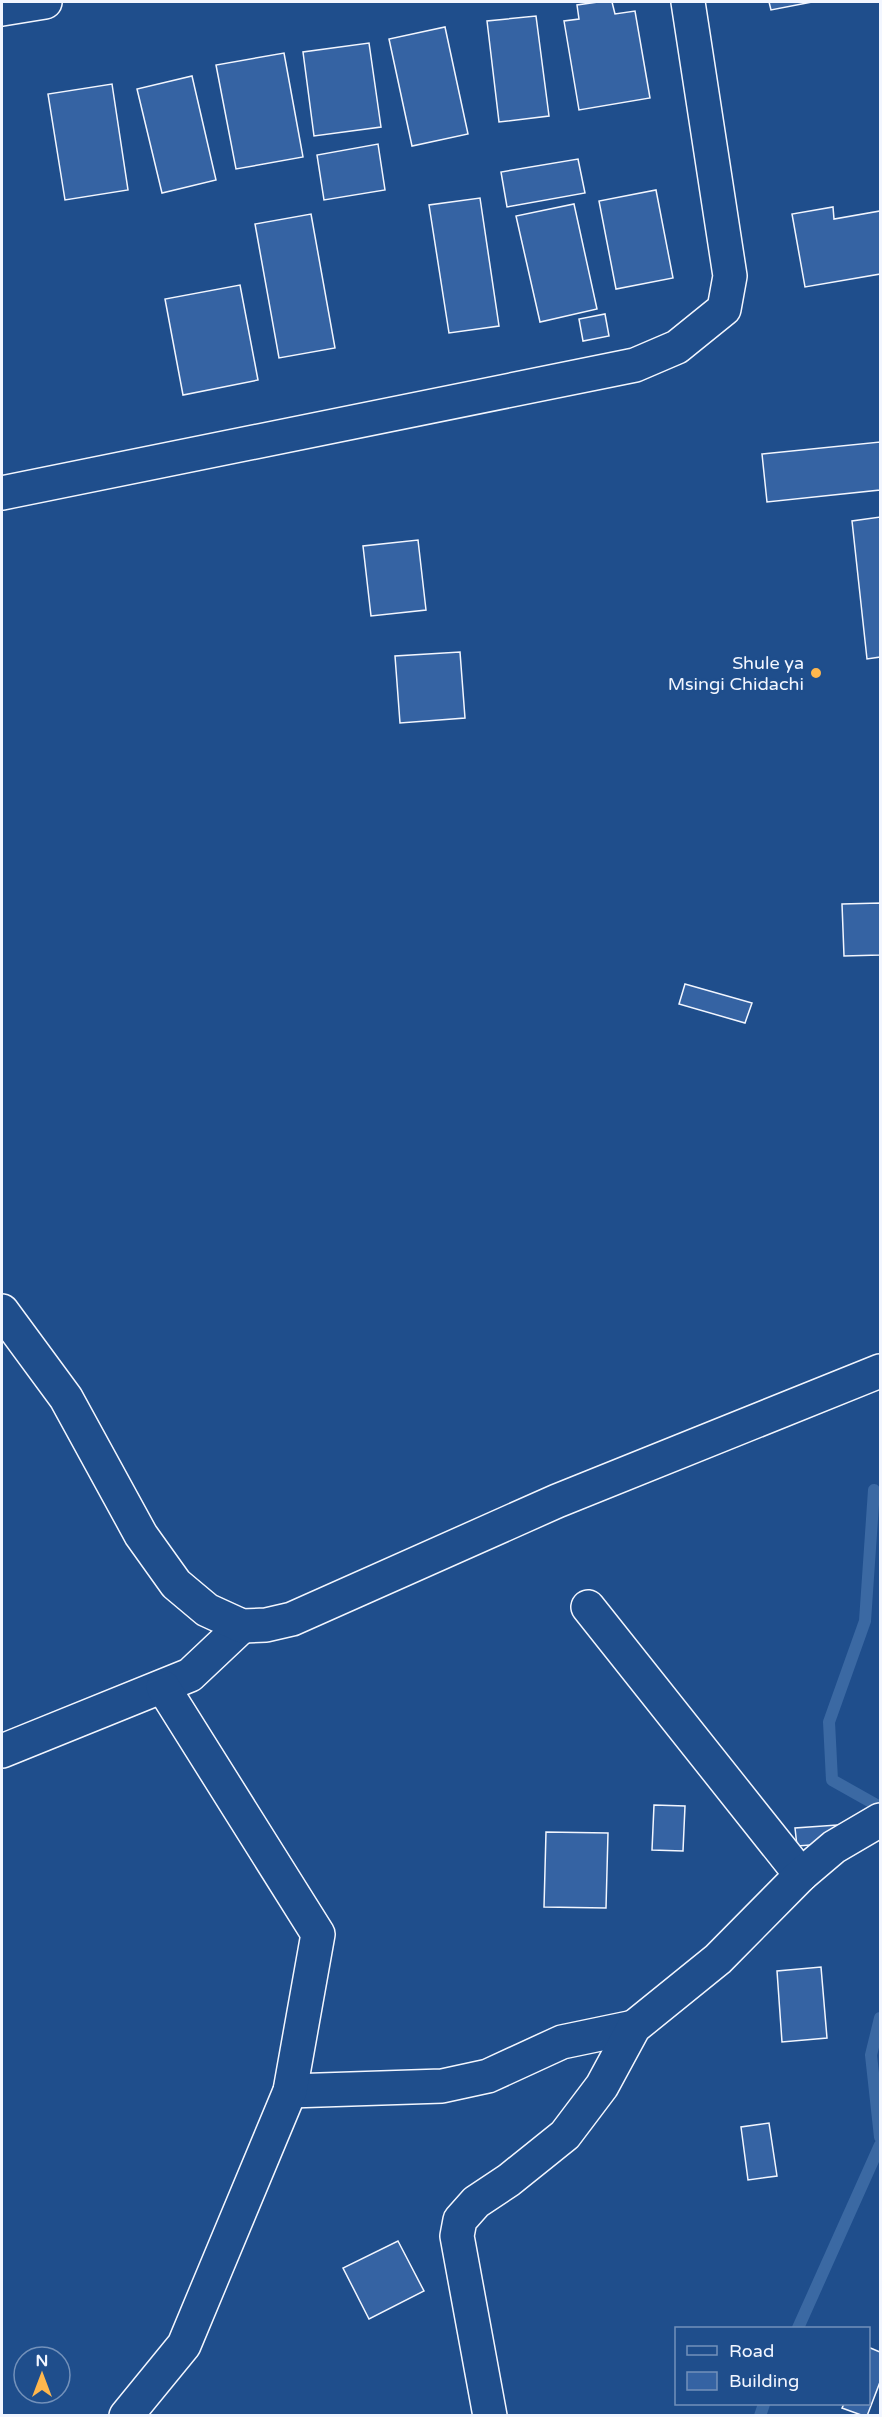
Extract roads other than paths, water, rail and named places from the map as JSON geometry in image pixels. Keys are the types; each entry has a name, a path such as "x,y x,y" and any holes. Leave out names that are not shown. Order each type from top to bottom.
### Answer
{"street":[{"path":"2,9 45,2"},
{"path":"2,493 635,365 677,347 724,309 730,276 688,2"},
{"path":"2,1311 66,1398 141,1535 176,1584 207,1610 242,1626 266,1625 292,1619 557,1501 880,1371"},
{"path":"588,1606 801,1875"},
{"path":"2,1751 190,1676 242,1626"},
{"path":"126,2415 184,2345 291,2091 318,1934 163,1687"},
{"path":"490,2415 457,2236 460,2220 476,2202 509,2180 565,2135 602,2086 634,2027 718,1959 801,1875 834,1847 880,1820"},
{"path":"291,2091 442,2086 488,2076 562,2042 634,2027"}],"waterway":[{"path":"874,1490 865,1621 829,1722 832,1780 880,1807"},
{"path":"880,2018 871,2055 880,2137"},
{"path":"798,2327 880,2145"},
{"path":"760,2416 764,2405"}],"place":[{"name":"Shule ya Msingi Chidachi","path":"816,673"}]}
